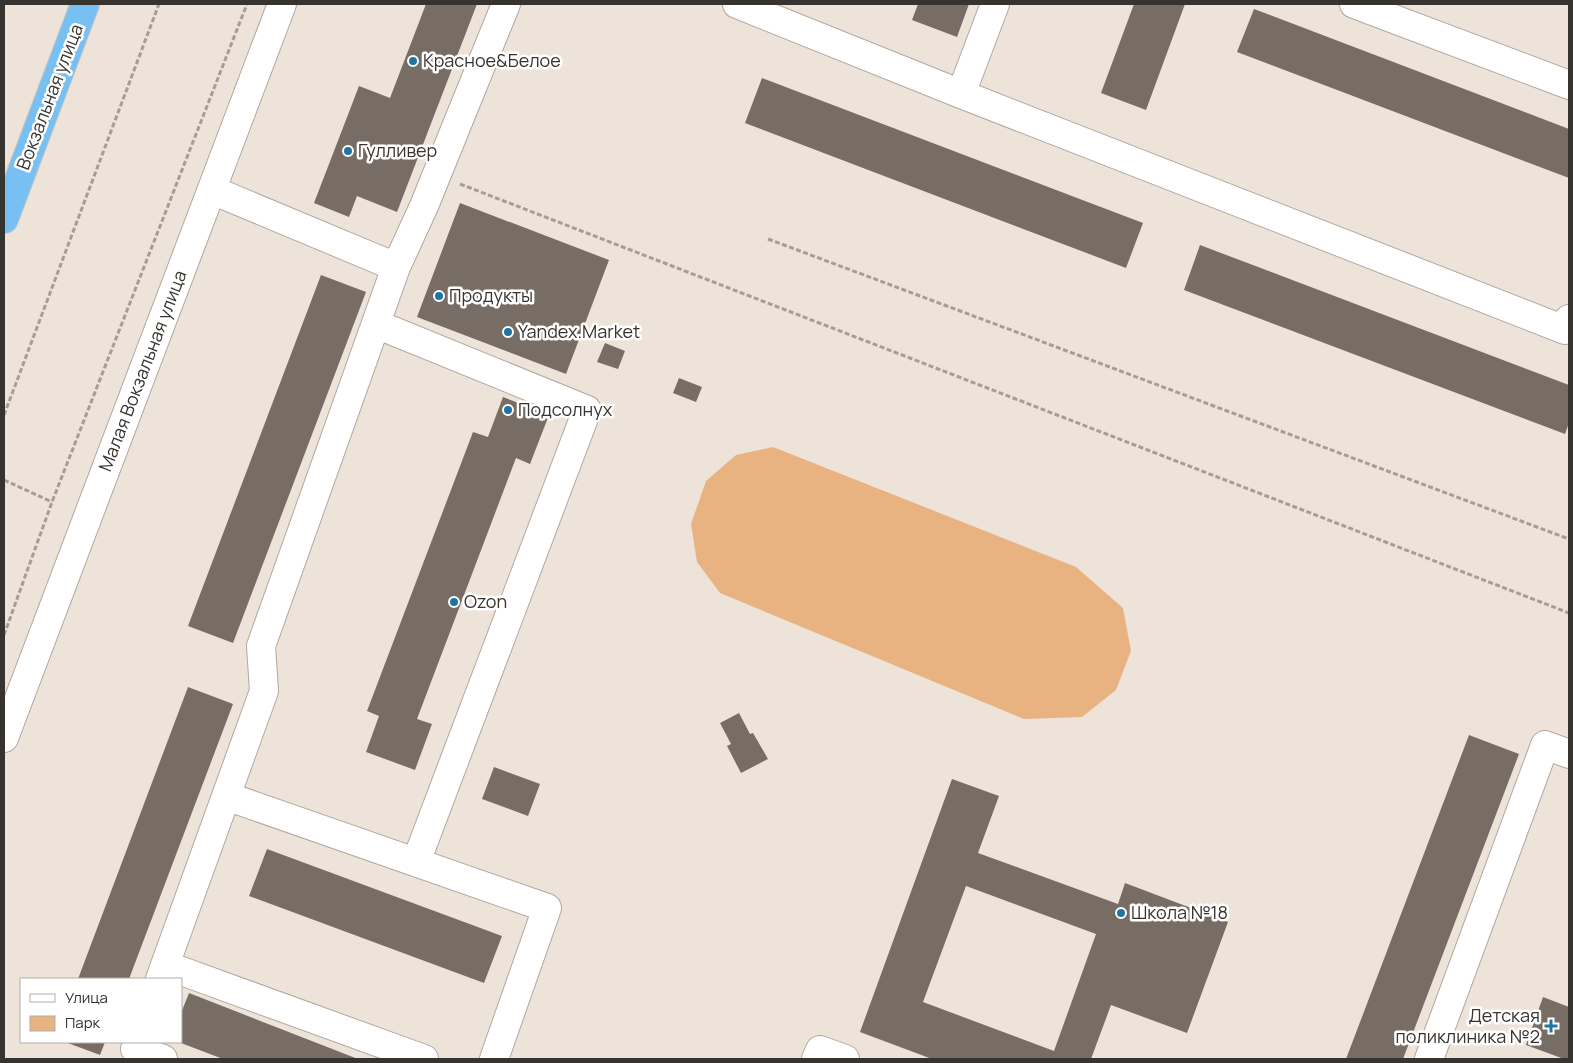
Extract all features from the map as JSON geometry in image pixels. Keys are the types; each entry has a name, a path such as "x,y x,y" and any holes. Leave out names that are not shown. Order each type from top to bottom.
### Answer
{"highway":[{"name":"Вокзальная улица","path":"4,219 85,4"}],"street":[{"name":"Малая Вокзальная улица","path":"4,738 282,4"},
{"path":"181,978 163,972 264,691 261,646 396,267 437,176 506,4"},
{"path":"737,4 961,94 1565,330 1569,320"},
{"path":"961,94 995,4"},
{"path":"1354,4 1569,84"},
{"path":"212,190 396,267"},
{"path":"376,324 587,410 416,862"},
{"path":"1429,1059 1545,745 1569,754"},
{"path":"226,796 547,908 494,1059"},
{"path":"182,978 424,1059"},
{"path":"135,1050 163,1059"},
{"path":"816,1059 820,1050 845,1059"}],"path":[{"path":"4,415 159,4"},
{"path":"4,635 52,502 247,4"},
{"path":"437,176 1569,614"},
{"path":"768,239 1569,538"},
{"path":"4,480 52,502"}],"green space":[{"path":"773,447 1076,567 1123,608 1131,651 1116,690 1082,717 1024,719 720,593 697,562 691,524 706,481 736,455"}],"building":[{"path":"426,4 477,4 397,212 357,196 349,217 314,203 359,86 390,98"},
{"path":"918,4 969,4 957,37 912,20"},
{"path":"1134,4 1185,4 1146,110 1101,93"},
{"path":"1254,9 1569,129 1569,178 1237,52"},
{"path":"762,78 1143,223 1126,268 745,123"},
{"path":"460,203 609,260 566,374 417,317"},
{"path":"1200,245 1569,385 1569,423 1565,434 1184,290"},
{"path":"321,275 366,292 233,643 188,626"},
{"path":"605,343 625,351 618,369 597,362"},
{"path":"679,378 702,387 696,402 673,393"},
{"path":"503,397 549,415 530,464 516,458 417,719 432,724 415,770 366,752 379,716 367,711 473,432 488,437"},
{"path":"188,687 233,704 129,978 78,978"},
{"path":"739,713 750,734 753,733 768,759 741,773 727,746 731,744 720,723"},
{"path":"1469,735 1519,754 1403,1059 1346,1059"},
{"path":"494,767 540,784 528,816 482,799"},
{"name":"Школа №18","path":"952,779 999,796 978,853 1118,904 1125,883 1228,922 1187,1033 1111,1005 1091,1059 932,1059 860,1032","holes":["966,886 1096,934 1054,1051 923,1002"]},
{"path":"267,849 502,936 484,983 249,896"},
{"path":"189,993 358,1059 223,1059 181,1043 182,1010"},
{"name":"Детская поликлиника №2","path":"1543,997 1569,1007 1569,1059 1564,1059 1526,1045"},
{"path":"68,1043 105,1043 100,1055"}],"place":[{"name":"Красное&Белое","path":"413,61"},
{"name":"Гулливер","path":"348,151"},
{"name":"Продукты","path":"439,296"},
{"name":"Yandex.Market","path":"508,332"},
{"name":"Подсолнух","path":"508,410"},
{"name":"Ozon","path":"454,602"},
{"name":"Школа №18","path":"1121,913"},
{"name":"Детская поликлиника №2","path":"1551,1026"}]}
